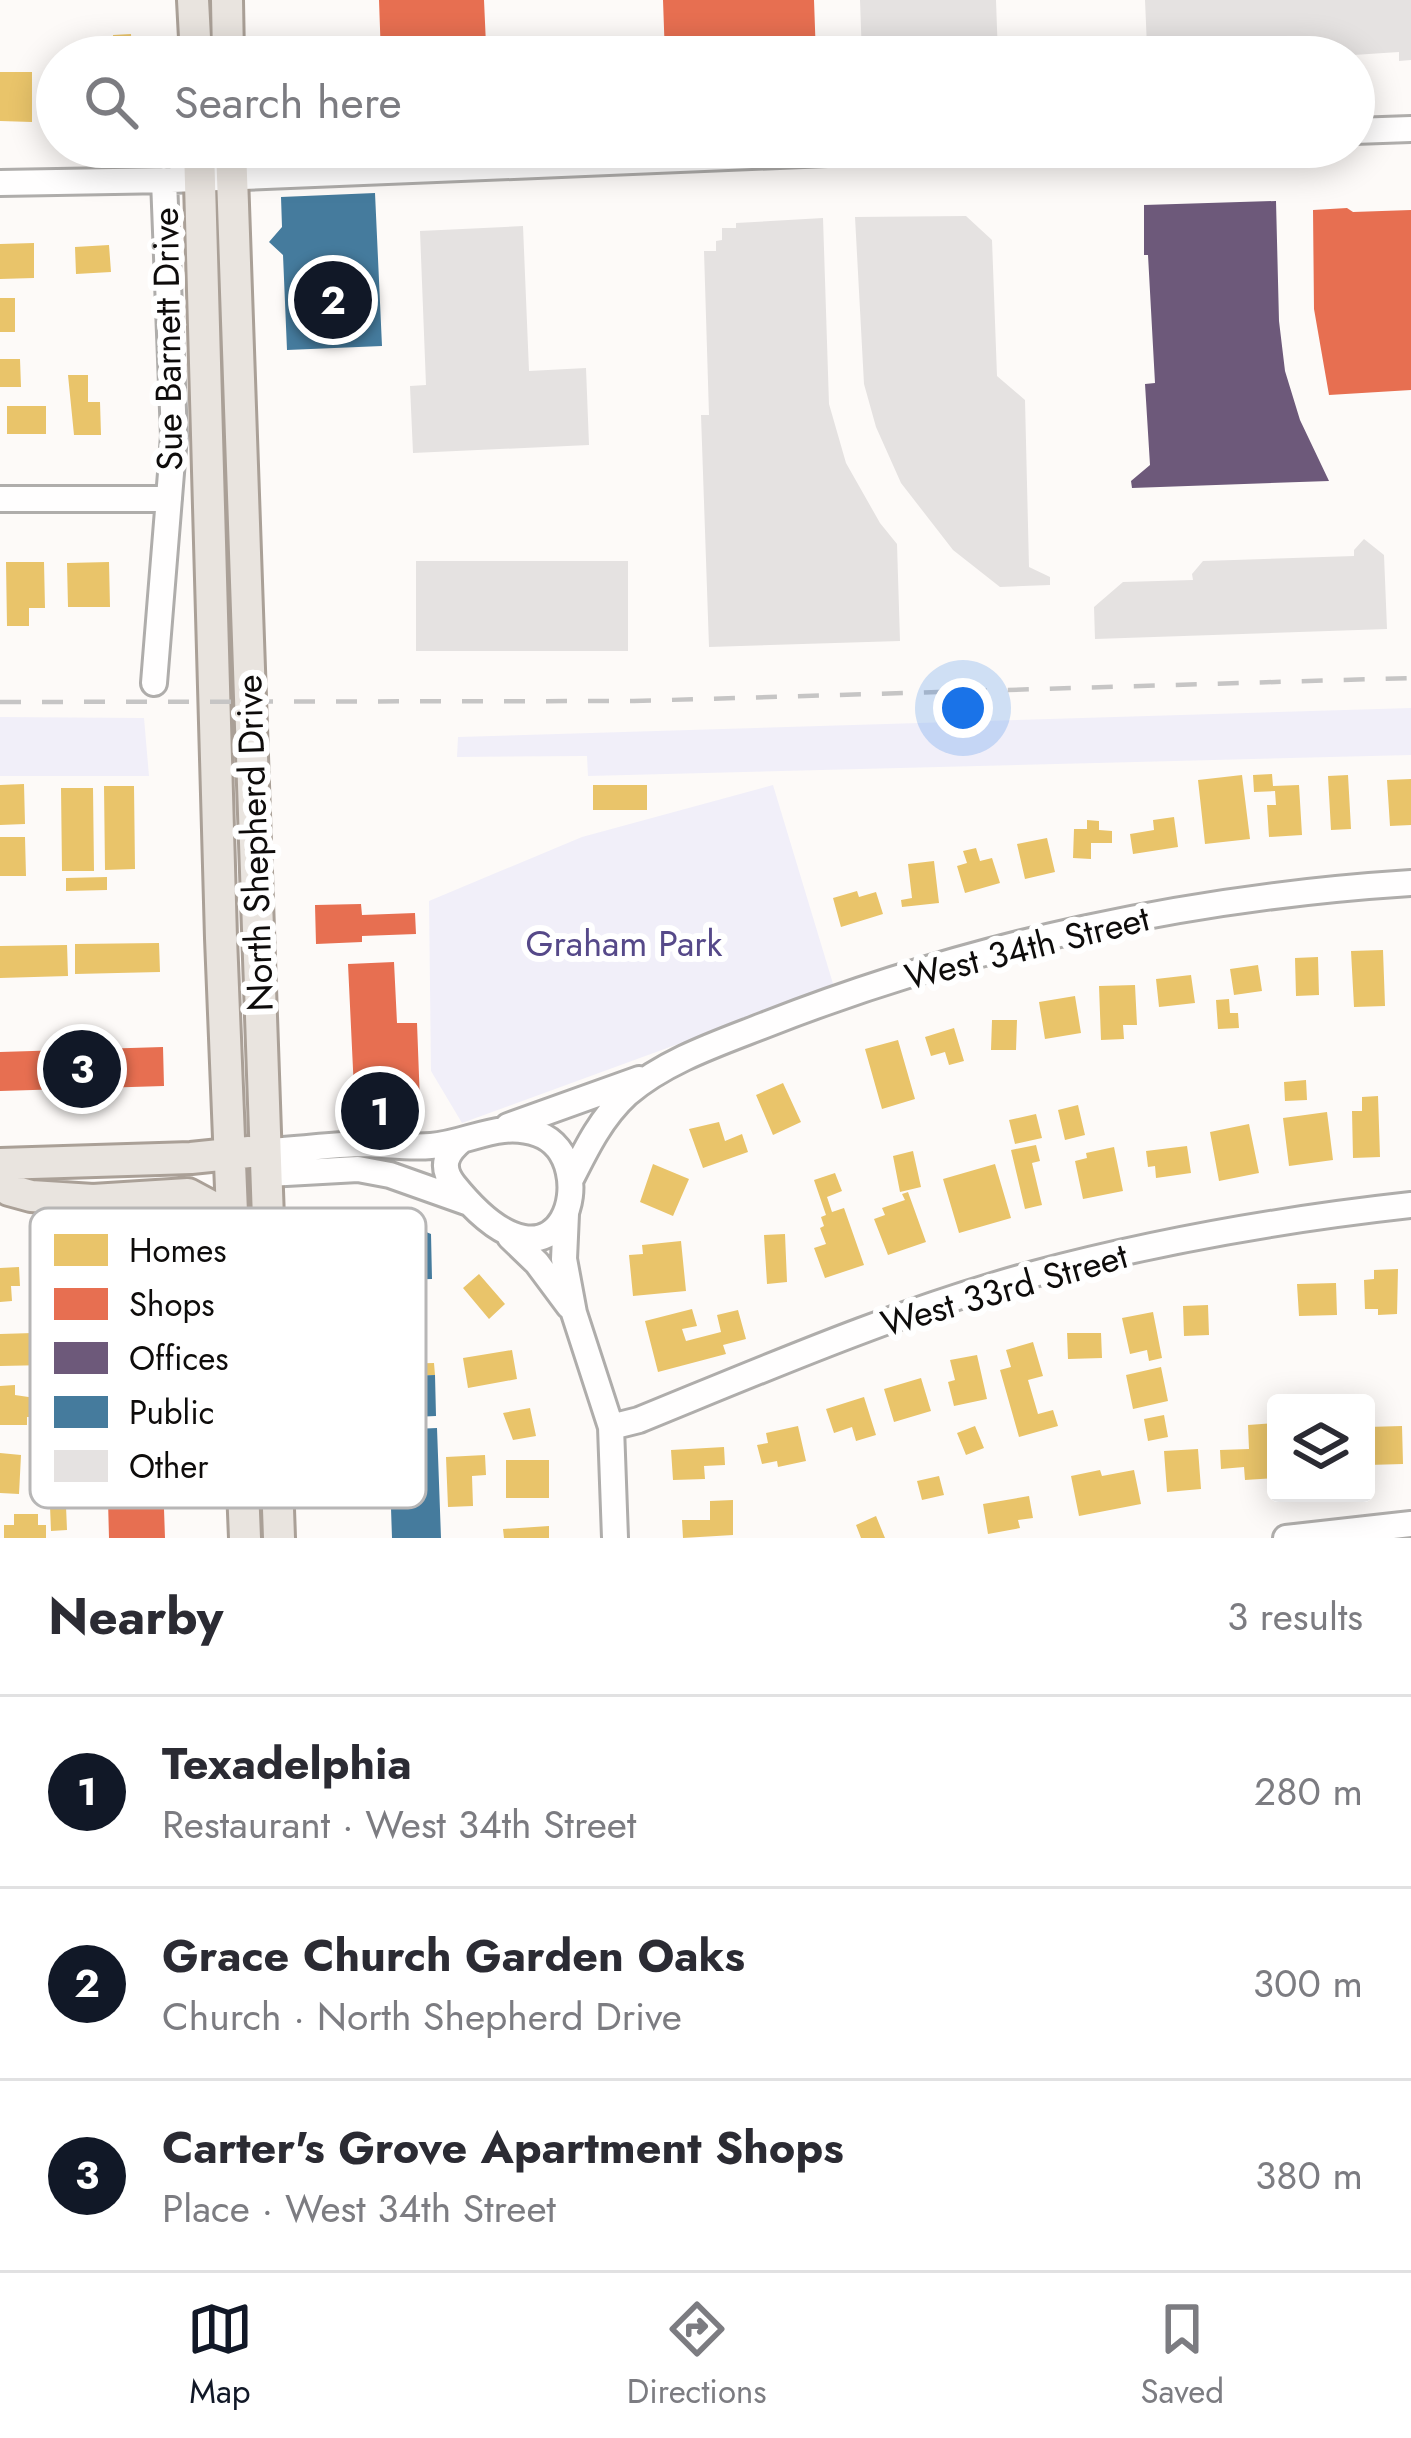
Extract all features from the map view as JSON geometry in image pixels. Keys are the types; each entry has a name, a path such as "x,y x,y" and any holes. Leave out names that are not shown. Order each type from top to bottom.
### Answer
{"main road":[{"path":"194,0 195,36"},
{"path":"227,0 228,36"},
{"name":"North Shepherd Drive","path":"200,168 233,1208"},
{"name":"North Shepherd Drive","path":"231,168 268,1208"},
{"path":"3,1181 191,1158 232,1164 267,1162"},
{"path":"3,1181 31,1196 199,1197 211,1208"},
{"name":"North Shepherd Drive","path":"244,1508 245,1538"},
{"name":"North Shepherd Drive","path":"278,1508 279,1538"}],"street":[{"path":"1375,130 1411,129"},
{"path":"0,183 164,180 189,168"},
{"name":"Sue Barnett Drive","path":"154,683 173,436 164,180"},
{"name":"Sue Barnett Drive","path":"0,499 169,499"},
{"name":"West 34th Street","path":"504,1127 658,1073 812,1006 1022,944 1243,897 1411,883"},
{"name":"West 34th Street","path":"572,1177 613,1108 658,1073"},
{"path":"267,1162 357,1144 432,1146 504,1127 556,1143 572,1177 565,1259 574,1313 611,1427 616,1538"},
{"path":"462,1140 449,1150 444,1163 448,1177 469,1203 537,1263 574,1313"},
{"path":"267,1162 390,1175 469,1203"},
{"name":"West 33rd Street","path":"611,1427 887,1322 1033,1274 1199,1235 1411,1204"},
{"path":"508,1235 537,1240 550,1234 566,1211"},
{"path":"1286,1538 1411,1524"}],"green space":[{"path":"1411,708 1411,755 588,776 587,756 457,757 458,737"},
{"path":"0,717 144,718 149,776 0,776"},
{"name":"Graham Park","path":"773,785 834,987 462,1123 431,1071 429,901 582,837"}],"building: Homes":[{"path":"0,72 32,72 32,122 0,121"},
{"path":"34,243 34,278 0,279 0,244"},
{"path":"109,245 111,272 76,274 75,247"},
{"path":"0,298 15,298 15,332 0,332"},
{"path":"0,359 20,359 21,387 0,387"},
{"path":"68,375 88,375 88,402 100,402 101,435 74,435"},
{"path":"7,406 46,406 46,434 7,434"},
{"path":"6,562 44,562 45,608 29,608 29,626 7,626"},
{"path":"109,562 110,607 68,607 67,563"},
{"path":"1272,774 1273,786 1299,785 1302,835 1269,837 1267,805 1276,805 1275,791 1254,792 1253,775"},
{"path":"1242,775 1250,839 1205,844 1198,780"},
{"path":"1348,775 1351,829 1331,830 1328,776"},
{"path":"1411,779 1411,825 1390,826 1387,780"},
{"path":"24,784 25,824 0,825 0,785"},
{"path":"593,785 647,785 647,810 593,810"},
{"path":"104,786 134,786 135,869 105,870"},
{"path":"61,788 93,788 94,871 62,871"},
{"path":"1174,817 1178,847 1133,854 1130,834 1154,830 1153,820"},
{"path":"1087,820 1099,821 1099,830 1112,831 1112,843 1091,843 1091,859 1073,858 1074,829 1087,829"},
{"path":"0,837 25,837 26,876 0,876"},
{"path":"1047,838 1055,872 1025,879 1017,844"},
{"path":"976,848 980,861 992,858 1000,883 965,893 957,866 967,863 963,851"},
{"path":"934,861 939,903 902,907 901,900 912,898 908,864"},
{"path":"107,877 107,890 66,891 66,878"},
{"path":"857,891 859,897 876,892 883,914 841,927 833,898"},
{"path":"159,943 160,972 75,974 75,944"},
{"path":"67,945 68,976 0,978 0,946"},
{"path":"1383,950 1385,1006 1354,1007 1351,951"},
{"path":"1318,957 1319,995 1296,996 1295,958"},
{"path":"1258,965 1262,991 1234,995 1230,969"},
{"path":"1191,975 1195,1003 1159,1007 1156,979"},
{"path":"1135,985 1137,1025 1123,1025 1124,1039 1101,1040 1099,986"},
{"path":"1075,996 1081,1033 1045,1039 1039,1002"},
{"path":"1229,999 1230,1013 1238,1013 1239,1028 1218,1029 1216,1000"},
{"path":"992,1020 1017,1020 1016,1050 991,1050"},
{"path":"954,1028 964,1061 949,1065 945,1052 931,1056 925,1037"},
{"path":"898,1040 915,1099 882,1109 865,1049"},
{"path":"1306,1080 1307,1100 1285,1101 1284,1082"},
{"path":"783,1083 801,1122 773,1135 756,1095"},
{"path":"1378,1096 1380,1157 1353,1158 1352,1111 1362,1111 1362,1097"},
{"path":"1078,1105 1085,1135 1065,1140 1058,1110"},
{"path":"1327,1112 1333,1160 1289,1166 1283,1118"},
{"path":"1036,1114 1042,1138 1015,1144 1009,1120"},
{"path":"719,1122 725,1141 742,1134 748,1152 703,1168 689,1129"},
{"path":"1249,1124 1259,1173 1219,1181 1210,1132"},
{"path":"1036,1145 1040,1161 1032,1163 1042,1205 1025,1209 1011,1150"},
{"path":"1187,1146 1191,1173 1156,1178 1155,1166 1148,1167 1146,1151"},
{"path":"1114,1147 1123,1191 1083,1199 1075,1161 1087,1158 1086,1153"},
{"path":"913,1151 921,1187 900,1192 893,1156"},
{"path":"653,1164 689,1179 673,1216 640,1202"},
{"path":"995,1164 1011,1218 959,1233 943,1179"},
{"path":"835,1173 842,1191 827,1197 832,1212 844,1208 864,1265 825,1278 814,1248 826,1244 820,1228 824,1226 821,1217 826,1215 814,1180"},
{"path":"908,1192 926,1242 888,1255 874,1219 885,1215 882,1208 905,1200 902,1194"},
{"path":"785,1234 787,1282 767,1284 764,1235"},
{"path":"681,1241 686,1291 633,1296 629,1255 643,1254 642,1245"},
{"path":"19,1267 20,1286 11,1286 12,1301 0,1302 0,1268"},
{"path":"1398,1269 1397,1314 1378,1315 1378,1309 1365,1309 1364,1280 1374,1279 1374,1270"},
{"path":"479,1274 505,1304 489,1319 463,1288"},
{"path":"1336,1283 1337,1315 1299,1316 1297,1284"},
{"path":"1208,1305 1209,1335 1184,1336 1183,1306"},
{"path":"692,1309 697,1326 682,1329 686,1341 721,1332 717,1315 738,1310 746,1339 723,1345 726,1354 658,1372 645,1321"},
{"path":"1153,1312 1162,1358 1149,1361 1147,1350 1130,1354 1122,1318"},
{"path":"30,1333 30,1365 0,1366 0,1334"},
{"path":"1067,1333 1101,1333 1102,1358 1068,1359"},
{"path":"1033,1342 1043,1376 1028,1380 1038,1414 1053,1410 1058,1426 1019,1437 1000,1370 1011,1367 1006,1350"},
{"path":"512,1350 517,1379 468,1388 463,1358"},
{"path":"977,1355 987,1399 954,1406 948,1382 955,1380 950,1360"},
{"path":"426,1363 434,1363 435,1375 426,1375"},
{"path":"1161,1367 1168,1401 1133,1409 1126,1375"},
{"path":"921,1378 931,1411 894,1422 884,1389"},
{"path":"15,1385 15,1395 30,1397 27,1425 0,1425 0,1386"},
{"path":"864,1397 876,1435 856,1441 852,1427 834,1433 826,1409"},
{"path":"530,1408 536,1436 513,1440 503,1413"},
{"path":"1164,1415 1168,1437 1148,1441 1144,1419"},
{"path":"1267,1424 1267,1479 1245,1480 1244,1467 1221,1469 1220,1450 1249,1449 1248,1425"},
{"path":"798,1426 806,1461 778,1467 777,1461 762,1464 757,1445 768,1443 766,1433"},
{"path":"975,1426 984,1448 966,1455 957,1433"},
{"path":"1402,1426 1403,1464 1375,1465 1375,1427"},
{"path":"724,1447 725,1465 704,1466 705,1479 673,1480 671,1450"},
{"path":"1198,1449 1201,1489 1167,1492 1164,1451"},
{"path":"0,1453 21,1455 19,1494 0,1493"},
{"path":"485,1455 486,1475 472,1476 473,1506 448,1507 446,1457"},
{"path":"506,1460 549,1460 549,1498 506,1498"},
{"path":"1100,1470 1102,1476 1134,1470 1141,1504 1079,1516 1071,1476"},
{"path":"939,1476 944,1495 922,1500 917,1481"},
{"path":"1029,1496 1033,1518 1018,1520 1020,1528 988,1534 983,1504"},
{"path":"733,1500 733,1535 683,1538 682,1520 710,1520 710,1501"},
{"path":"50,1508 66,1508 67,1530 51,1531"},
{"path":"14,1514 38,1514 38,1525 46,1525 46,1538 4,1538 4,1525 14,1525"},
{"path":"876,1516 885,1538 861,1538 856,1525"},
{"path":"549,1526 549,1538 504,1538 503,1529"}],"building: Shops":[{"path":"379,0 484,0 486,36 380,36"},
{"path":"663,0 814,0 815,36 664,36"},
{"path":"1347,208 1353,212 1411,210 1411,390 1329,395 1314,309 1313,210"},
{"path":"361,904 362,915 415,913 416,934 316,944 315,905"},
{"path":"394,962 397,1023 417,1023 421,1129 356,1132 348,964"},
{"path":"163,1047 164,1086 0,1091 0,1052"},
{"path":"108,1508 164,1508 165,1538 109,1538"}],"building: Offices":[{"path":"1276,201 1285,371 1300,420 1329,481 1132,488 1131,481 1150,465 1145,384 1155,383 1144,205"}],"building: Public":[{"path":"375,193 382,346 287,350 283,255 269,242 282,227 281,197"},
{"path":"426,1232 431,1234 432,1279 426,1279"},
{"path":"426,1375 435,1375 436,1416 426,1416"},
{"path":"426,1428 437,1428 441,1538 392,1538 391,1508 426,1508"}],"building: Other":[{"path":"860,0 996,0 997,36 861,36"},
{"path":"1145,0 1411,0 1411,60 1399,61 1399,52 1375,54 1375,36 1147,36"},
{"path":"966,216 992,240 997,376 1025,400 1029,567 1050,577 1050,585 1000,587 953,550 901,483 876,427 864,384 855,217"},
{"path":"823,218 829,404 846,463 897,544 900,641 709,647 701,415 709,415 704,251 716,251 722,228 736,228 736,223"},
{"path":"523,226 529,371 586,368 589,445 413,453 410,386 426,385 420,231"},
{"path":"1364,539 1384,555 1387,629 1095,639 1094,607 1123,582 1193,580 1192,574 1203,561 1354,556"},
{"path":"416,561 628,561 628,651 416,651"}],"railway":[{"path":"0,702 634,701 1411,678"}],"place":[{"name":"Grace Church Garden Oaks","path":"333,300"},
{"name":"Carter's Grove Apartment Shops","path":"82,1069"},
{"name":"Texadelphia","path":"380,1111"}]}
